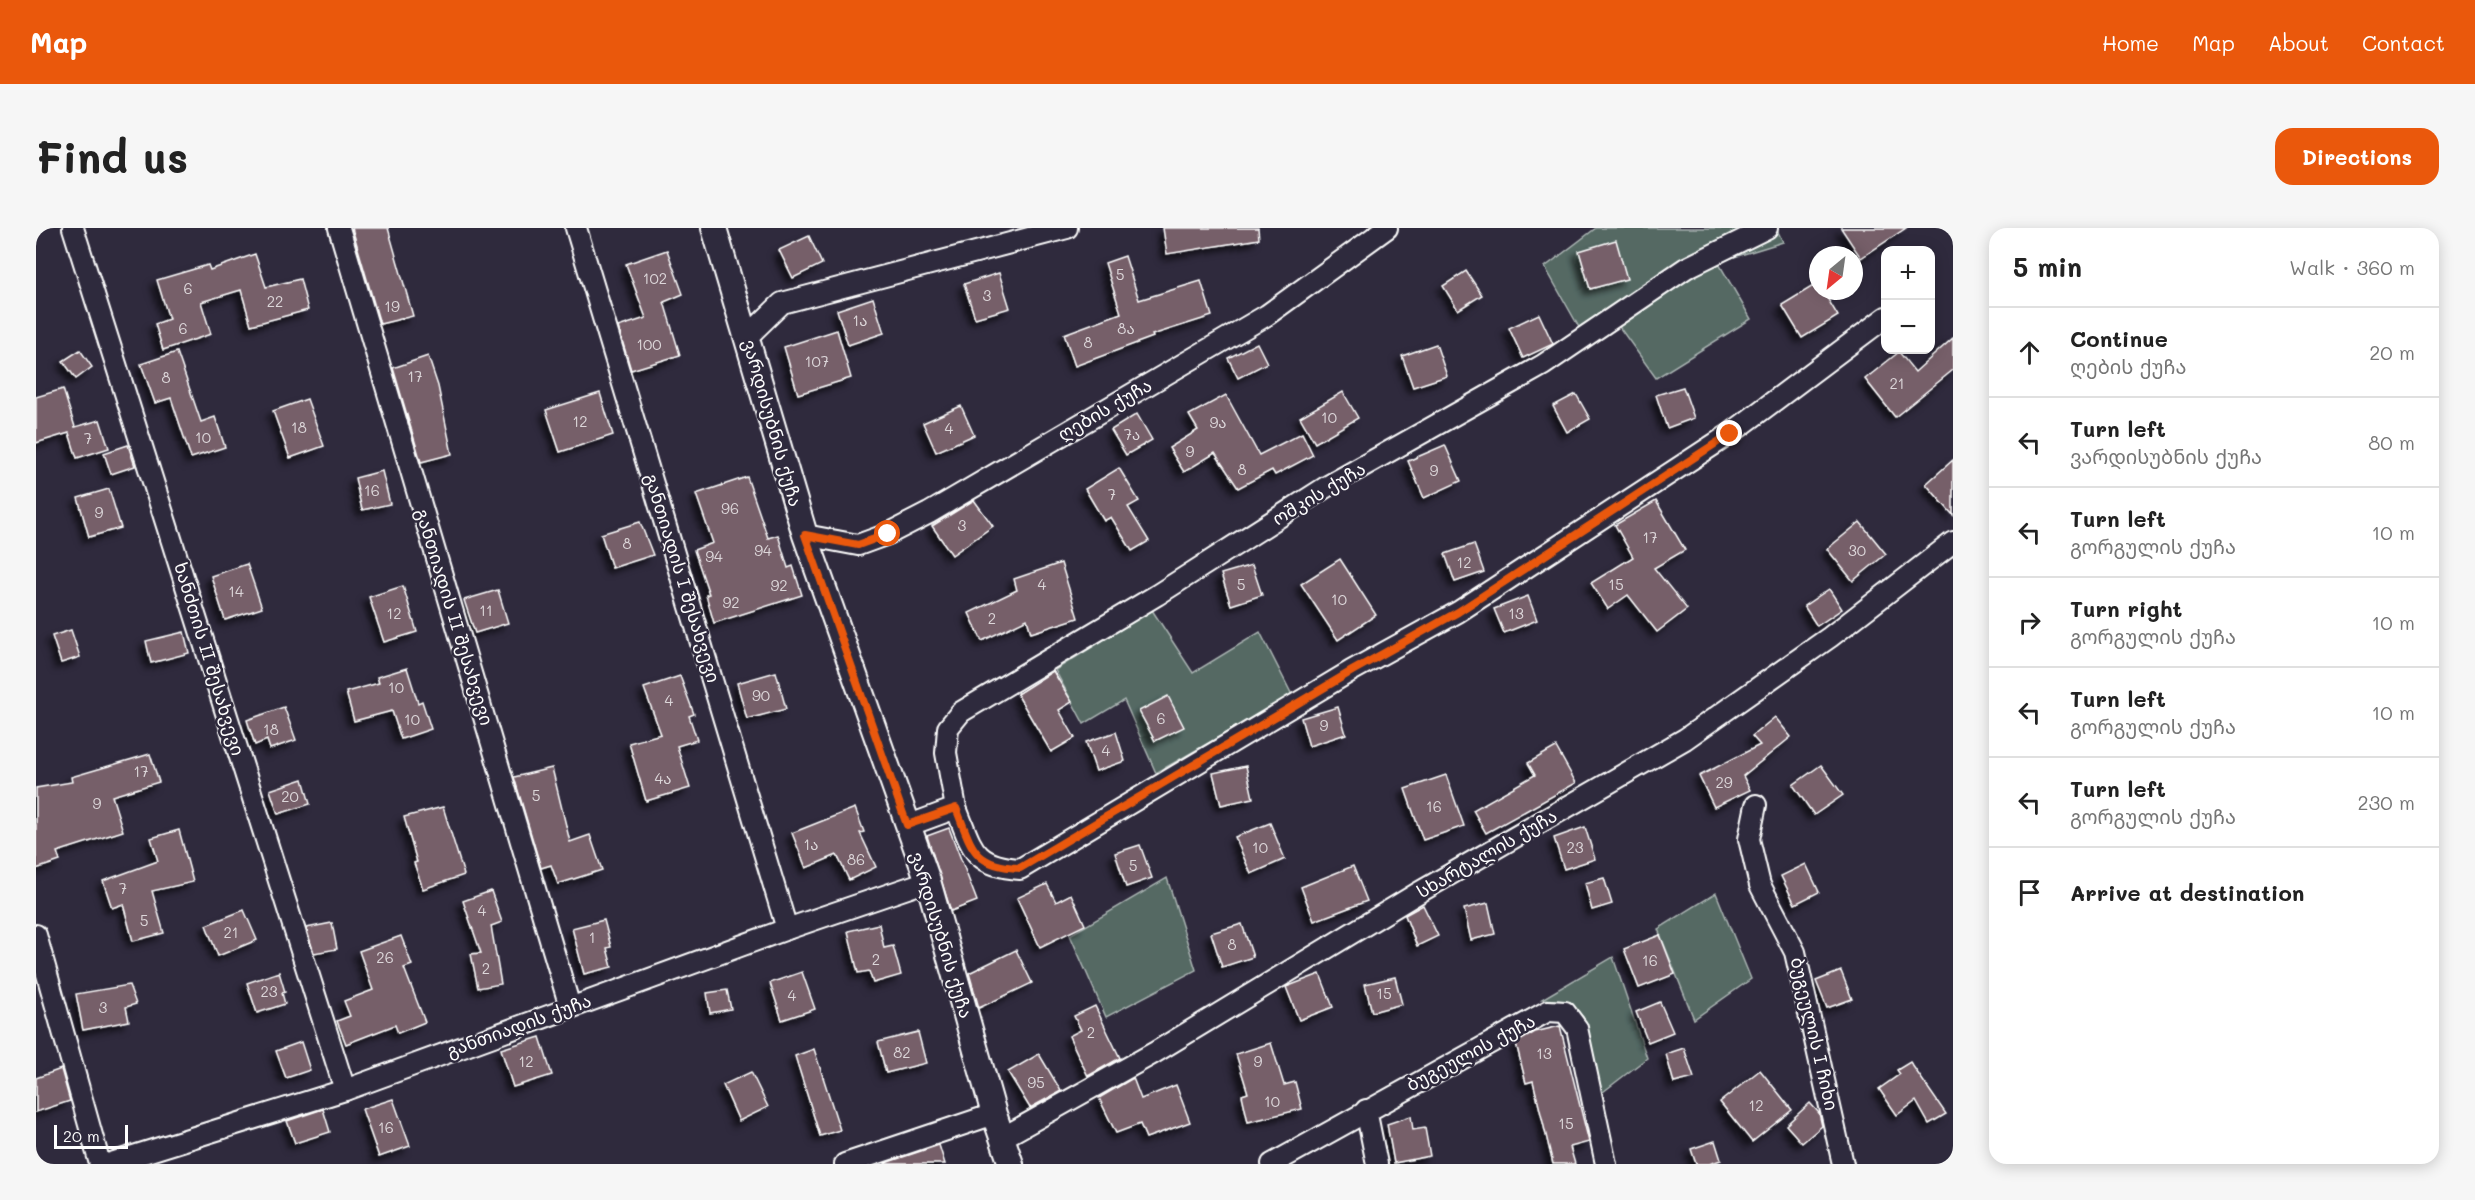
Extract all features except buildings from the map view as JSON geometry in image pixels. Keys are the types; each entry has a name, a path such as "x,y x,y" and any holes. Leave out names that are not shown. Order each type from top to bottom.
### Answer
{"street":[{"name":"ხანძთის II შესახვევი","path":"73,228 345,1090"},
{"name":"განთიადის II შესახვევი","path":"339,228 570,1007"},
{"name":"განთიადის I შესახვევი","path":"576,228 788,929"},
{"name":"ვარდისუბნის ქუჩა","path":"714,228 805,535 928,881 994,1114 1011,1164"},
{"path":"747,337 782,303 1067,228"},
{"name":"ღების ქუჩა","path":"805,535 858,545 888,534 929,513 1267,315 1387,228"},
{"name":"ოშკის ქუჩა","path":"1767,228 1686,268 1543,365 1326,488 1157,595 961,712 948,728 946,753 956,808 975,854 998,867 1020,868 1352,671 1458,612 1730,434 1881,321"},
{"name":"სხარტალის ქუჩა","path":"1002,1138 1154,1053 1418,893 1685,739 1830,637 1953,542"},
{"name":"ბუგეულის I ჩიხი","path":"1756,805 1749,839 1760,885 1796,952 1843,1164"},
{"path":"907,825 956,808"},
{"name":"განთიადის ქუჩა","path":"108,1164 345,1090 570,1007 928,881"},
{"path":"36,935 100,1164"},
{"name":"ბუგეულის ქუჩა","path":"1272,1164 1548,1011 1565,1012 1577,1028 1606,1164"},
{"path":"1366,1110 1377,1164"},
{"path":"845,1164 994,1114"}],"green space":[{"path":"1596,228 1776,228 1783,242 1718,262 1751,319 1656,378 1607,310 1580,329 1545,267"},
{"path":"1152,610 1193,673 1260,632 1292,695 1156,773 1124,700 1084,724 1055,670"},
{"path":"1167,878 1196,970 1106,1017 1070,935"},
{"path":"1716,893 1751,979 1694,1019 1658,929"},
{"path":"1613,957 1647,1058 1599,1095 1583,1017 1566,1001 1542,999"}],"route":[{"path":"888,534 858,545 805,535 907,825 956,808 975,854 998,867 1020,868 1352,671 1458,612 1730,434"}]}
